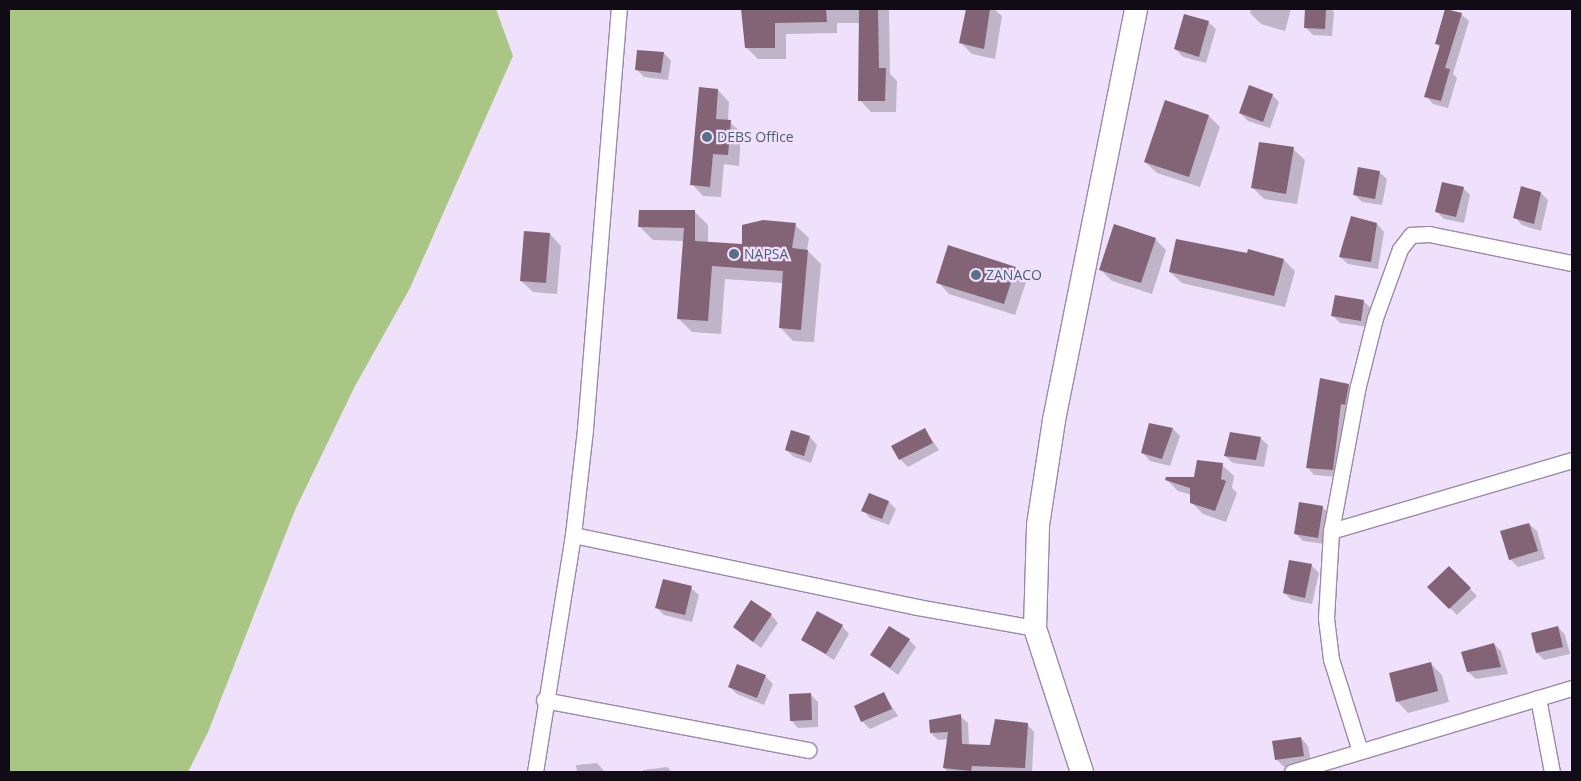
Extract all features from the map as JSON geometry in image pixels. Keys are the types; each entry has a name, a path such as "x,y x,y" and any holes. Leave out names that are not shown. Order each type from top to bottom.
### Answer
{"main road":[{"path":"1082,772 1035,628 1038,525 1054,420 1136,9"}],"street":[{"path":"535,772 544,700 573,535 585,429 619,9"},
{"path":"1360,751 1331,659 1326,618 1331,531 1358,386 1375,318 1400,248 1411,236 1430,234 1572,264"},
{"path":"1331,531 1572,460"},
{"path":"573,535 1035,628"},
{"path":"1292,772 1572,688"},
{"path":"1538,698 1552,772"},
{"path":"544,700 808,750"}],"green space":[{"path":"9,9 496,9 513,56 410,288 355,386 295,510 208,732 188,772 9,772"}],"building":[{"path":"741,9 826,9 827,22 775,23 775,48 745,48"},
{"path":"859,9 878,9 879,68 886,68 885,101 858,101"},
{"path":"966,9 990,9 984,49 959,43"},
{"path":"1305,9 1326,9 1325,29 1304,28"},
{"path":"1445,9 1462,13 1445,68 1450,69 1441,101 1424,97 1440,45 1435,44"},
{"path":"1184,14 1209,21 1199,57 1174,49"},
{"path":"637,50 664,52 661,73 635,70"},
{"path":"1249,85 1273,94 1263,122 1239,113"},
{"path":"699,87 718,89 716,119 731,120 728,155 713,154 710,187 690,185"},
{"path":"1165,100 1209,115 1189,177 1144,162"},
{"path":"1259,142 1294,147 1286,194 1251,188"},
{"path":"1358,167 1380,171 1375,199 1353,195"},
{"path":"1442,182 1464,187 1456,217 1435,212"},
{"path":"1521,186 1541,192 1534,224 1513,218"},
{"path":"639,210 695,210 695,241 742,244 742,225 763,220 796,223 792,248 808,250 801,330 779,328 783,271 712,266 708,321 677,319 684,228 638,227"},
{"path":"1351,216 1377,223 1371,262 1339,257"},
{"path":"1114,224 1156,238 1141,283 1099,270"},
{"path":"524,231 550,233 546,283 520,281"},
{"path":"1176,239 1247,253 1248,249 1284,259 1274,296 1169,272"},
{"name":"ZANACO","path":"948,245 1016,267 1004,304 936,283"},
{"path":"1335,295 1364,300 1361,321 1331,316"},
{"path":"1320,378 1349,384 1345,405 1341,404 1333,470 1306,468"},
{"path":"1149,423 1173,428 1162,459 1141,453"},
{"path":"925,428 933,443 899,460 891,446"},
{"path":"791,430 810,436 804,456 785,450"},
{"path":"1230,432 1261,437 1256,460 1224,456"},
{"path":"1197,460 1223,463 1221,479 1226,481 1215,511 1190,503 1190,488 1165,480 1166,477 1194,477"},
{"path":"869,493 889,501 882,519 861,511"},
{"path":"1299,502 1323,506 1318,538 1294,534"},
{"path":"1529,523 1538,551 1509,560 1500,531"},
{"path":"1289,560 1312,564 1305,598 1283,593"},
{"path":"1449,566 1471,588 1449,609 1427,587"},
{"path":"663,579 692,586 685,615 655,608"},
{"path":"751,600 772,614 753,642 733,627"},
{"path":"817,611 843,625 826,654 801,640"},
{"path":"889,626 910,639 890,668 870,655"},
{"path":"1558,626 1563,647 1536,653 1531,633"},
{"path":"1494,643 1501,667 1467,672 1461,652"},
{"path":"1431,662 1438,691 1396,702 1389,673"},
{"path":"737,664 766,675 757,698 728,687"},
{"path":"884,692 892,709 861,722 854,706"},
{"path":"811,693 812,720 790,721 789,694"},
{"path":"961,714 962,744 990,745 995,719 1028,723 1025,768 972,766 971,771 943,768 948,732 930,733 929,720"},
{"path":"1301,737 1304,756 1275,760 1272,741"}],"place":[{"name":"DEBS Office","path":"707,137"},
{"name":"NAPSA","path":"734,254"},
{"name":"ZANACO","path":"976,275"}]}
